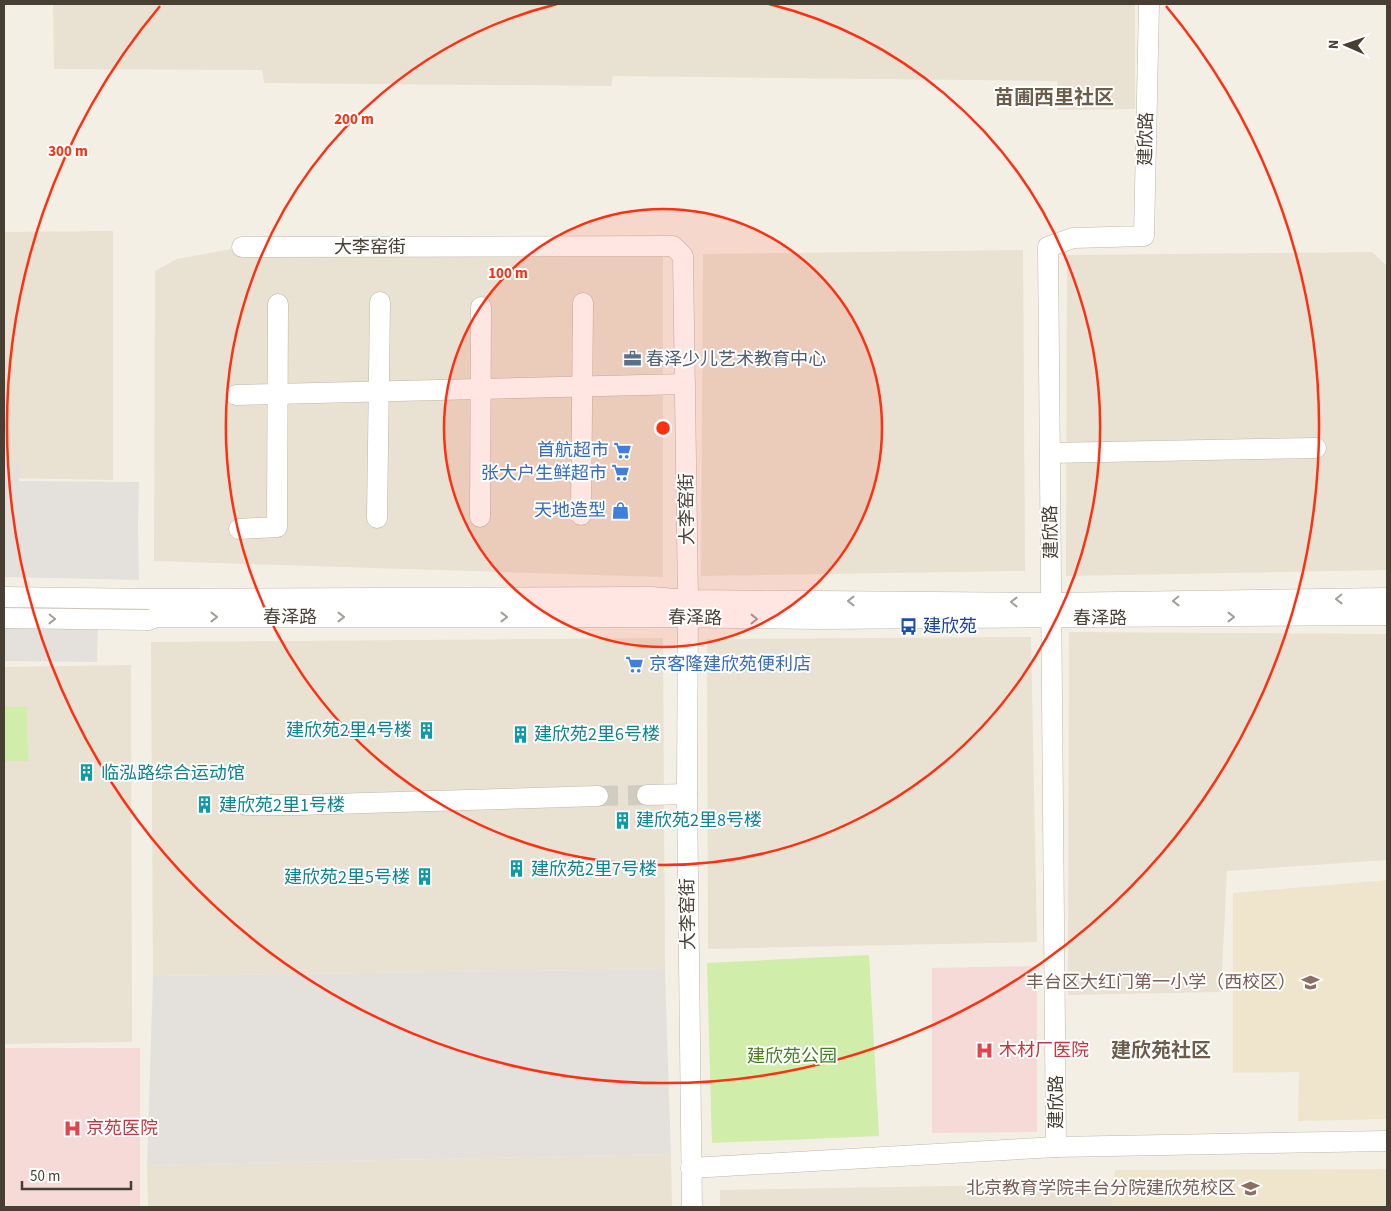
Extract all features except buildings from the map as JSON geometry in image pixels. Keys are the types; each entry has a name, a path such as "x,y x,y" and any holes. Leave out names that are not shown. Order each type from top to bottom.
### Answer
{"street":[{"name":"建欣路","path":"1056,1147 1048,247 1073,238 1144,236 1149,4"},
{"name":"大李窑街","path":"242,247 673,246 683,256 688,609 687,794 692,1207"},
{"path":"377,518 380,302"},
{"path":"581,515 583,303"},
{"path":"239,529 278,527 278,304"},
{"path":"480,517 482,307"},
{"path":"236,396 685,384"},
{"path":"1050,453 1316,448"},
{"name":"春泽路","path":"4,596 152,599 651,597 688,609"},
{"name":"春泽路","path":"1052,610 1387,598"},
{"name":"春泽路","path":"4,618 149,620 157,616 688,609 1052,610 1387,615"},
{"path":"647,795 687,794"},
{"path":"246,805 306,805 598,796"},
{"path":"691,1168 1056,1147 1387,1141"}],"shaded area":[{"path":"53,4 1135,4 1135,109 1058,110 1057,81 613,76 611,86 264,83 262,70 54,69"},
{"path":"113,231 113,480 4,478 4,232"},
{"path":"242,247 663,250 663,577 154,561 155,271 177,259"},
{"path":"1023,250 1025,571 701,576 703,254"},
{"path":"1372,252 1387,266 1387,570 1066,576 1067,255"},
{"path":"4,461 20,461 19,481 139,482 139,580 4,577"},
{"path":"4,626 98,627 97,662 4,661"},
{"path":"1069,632 1387,634 1387,860 1227,871 1221,992 1068,995"},
{"path":"1031,637 1037,942 708,949 707,639"},
{"path":"663,638 665,969 153,976 151,642"},
{"path":"131,665 132,1042 4,1044 4,667"},
{"name":"丰台区大红门第一小学（西校区）","path":"1387,880 1387,1119 1298,1121 1299,1072 1233,1073 1233,893"},
{"name":"木材厂医院","path":"1037,966 1037,1132 932,1133 932,968"},
{"path":"665,969 671,1154 147,1165 153,976"},
{"name":"京苑医院","path":"4,1048 140,1048 140,1207 4,1207"},
{"path":"671,1154 672,1207 148,1207 147,1165"},
{"name":"北京教育学院丰台分院建欣苑校区","path":"1387,1169 1387,1207 1111,1207 1115,1170"},
{"path":"1112,1183 1113,1207 720,1207 720,1190"}],"green space":[{"path":"4,707 27,707 28,761 4,761"},
{"name":"建欣苑公园","path":"869,955 879,1136 712,1143 707,963"}],"tunnel":[{"path":"598,796 647,795"}],"place":[{"name":"春泽少儿艺术教育中心","path":"632,359"},
{"name":"首航超市","path":"623,450"},
{"name":"张大户生鲜超市","path":"621,473"},
{"name":"天地造型","path":"620,510"},
{"name":"建欣苑","path":"909,626"},
{"name":"京客隆建欣苑便利店","path":"635,664"},
{"name":"建欣苑2里4号楼","path":"426,730"},
{"name":"建欣苑2里6号楼","path":"520,734"},
{"name":"临泓路综合运动馆","path":"87,773"},
{"name":"建欣苑2里1号楼","path":"205,805"},
{"name":"建欣苑2里8号楼","path":"622,820"},
{"name":"建欣苑2里7号楼","path":"517,869"},
{"name":"建欣苑2里5号楼","path":"424,877"},
{"name":"丰台区大红门第一小学（西校区）","path":"1310,982"},
{"name":"木材厂医院","path":"985,1050"},
{"name":"京苑医院","path":"72,1128"},
{"name":"北京教育学院丰台分院建欣苑校区","path":"1250,1188"}],"district":[{"name":"苗圃西里社区","path":"1054,98"},
{"name":"建欣苑社区","path":"1161,1051"}]}
